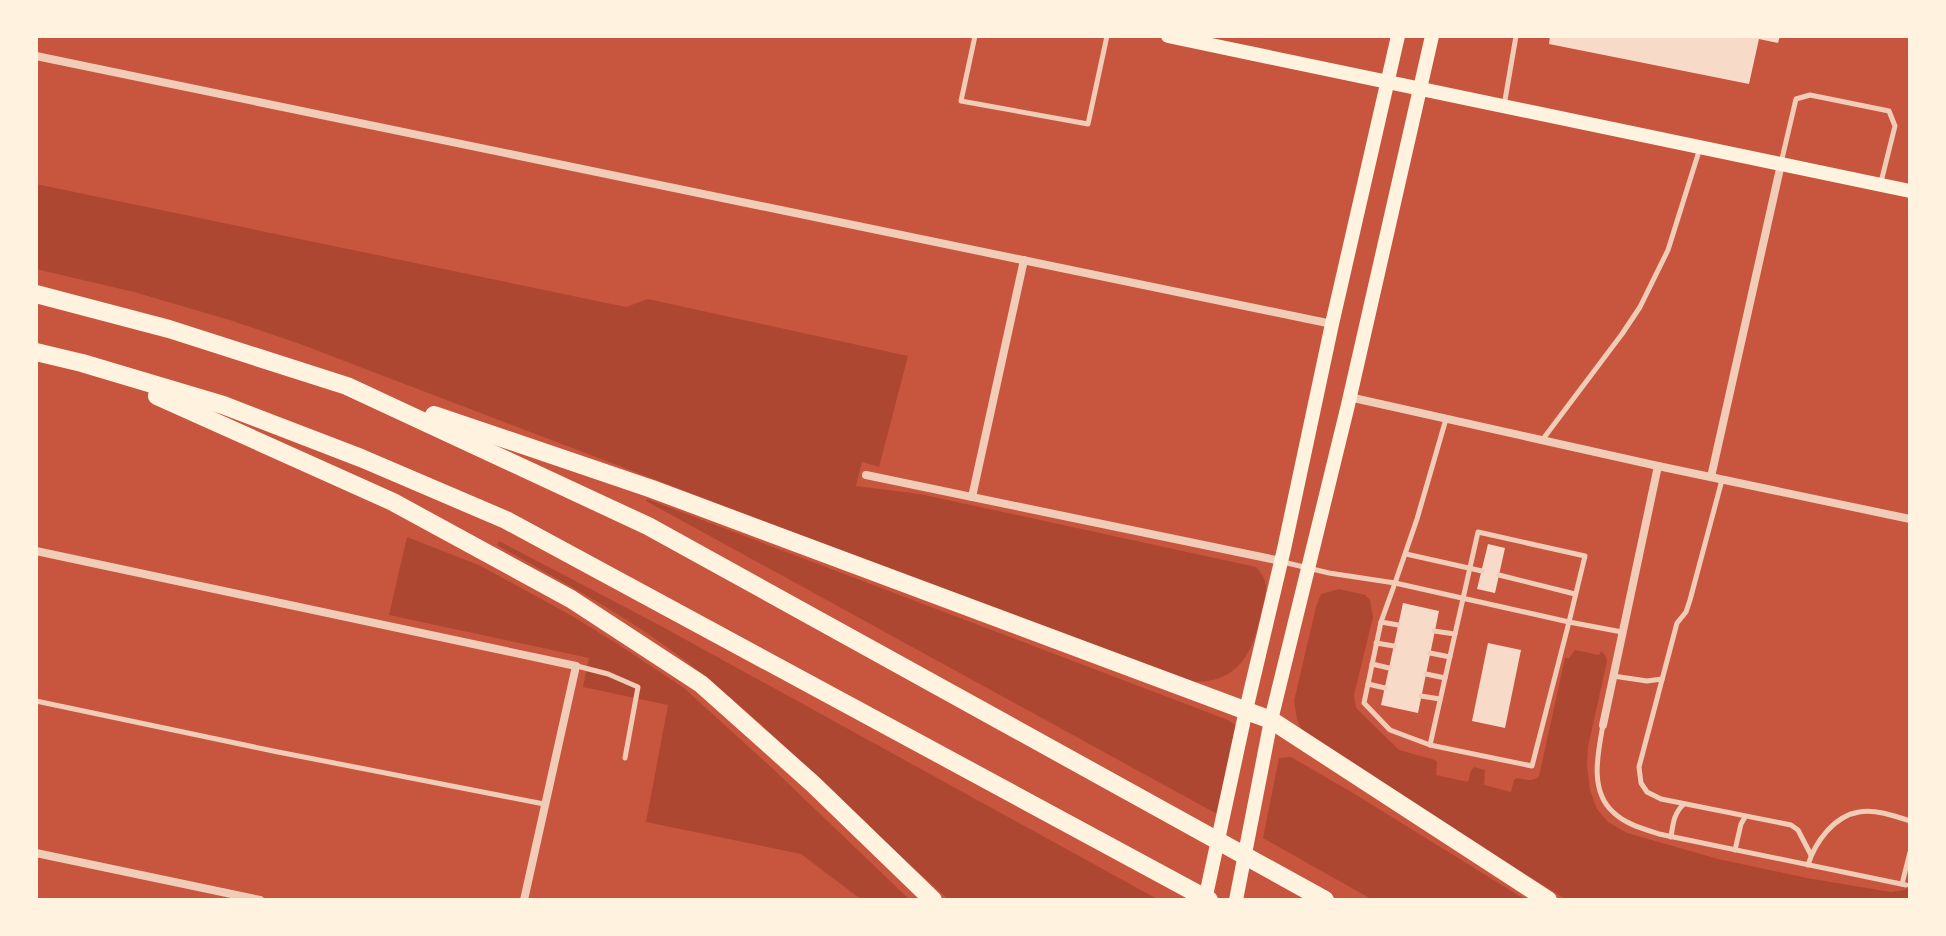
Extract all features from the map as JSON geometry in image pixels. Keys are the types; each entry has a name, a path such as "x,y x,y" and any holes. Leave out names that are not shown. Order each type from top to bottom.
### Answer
{"highway":[{"path":"36,294 169,329 652,489 1271,720 1548,900"},
{"path":"36,352 223,405 361,458 506,520 1207,900"},
{"path":"82,363 393,502 571,599 701,684 813,784 933,900"},
{"path":"347,386 648,526 1325,900"}],"main road":[{"path":"1177,37 1910,191"},
{"path":"1207,900 1246,710 1397,39"},
{"path":"1236,900 1271,720 1431,41"}],"street":[{"path":"36,56 1332,324"},
{"path":"1711,477 1781,164"},
{"path":"972,497 1024,260"},
{"path":"1349,397 1910,519"},
{"path":"1603,725 1658,466"},
{"path":"866,475 1281,561"},
{"path":"36,551 576,666 524,900"},
{"path":"36,853 260,900"}],"lane":[{"path":"975,36 961,101 1088,124 1107,36"},
{"path":"1504,106 1516,36"},
{"path":"1781,164 1796,99 1810,95 1889,111 1895,126 1880,185"},
{"path":"1543,440 1640,307 1668,250 1700,147"},
{"path":"1430,745 1478,532 1585,556 1532,766 1430,745 1390,730 1364,703 1381,622 1406,554 1446,418"},
{"path":"1723,479 1690,600 1686,612 1677,623 1639,767 1641,783 1647,792 1661,799 1791,825 1798,830 1811,855"},
{"path":"1406,554 1482,571"},
{"path":"1281,561 1622,632"},
{"path":"1499,575 1575,594"},
{"path":"1381,622 1398,625"},
{"path":"1434,631 1455,634"},
{"path":"1376,643 1394,646"},
{"path":"1430,653 1450,657"},
{"path":"1372,664 1389,668"},
{"path":"576,666 608,674 638,687 625,758"},
{"path":"1426,674 1445,678"},
{"path":"1613,676 1647,681 1662,679"},
{"path":"1368,684 1385,688"},
{"path":"1421,696 1440,699"},
{"path":"36,701 544,804"},
{"path":"1603,725 1596,761 1600,791 1611,811 1632,824 1671,837 1904,884 1910,852"},
{"path":"1671,837 1677,810 1684,804"},
{"path":"1808,865 1816,844 1827,831 1853,814 1876,812 1910,821"},
{"path":"1735,850 1745,817"}],"shaded area":[{"path":"36,184 626,307 648,299 908,356 879,467 862,462 856,486 920,494 1256,567 1264,578 1266,588 1252,643 1246,656 1228,674 1201,682 1183,681 300,344 134,292 36,269"},
{"path":"646,501 1228,720 1236,726 1217,814"},
{"path":"407,537 481,566 574,617 684,688 910,900 862,900 801,854 646,822 668,705 583,687 589,658 389,615"},
{"path":"499,541 661,626 1159,900 949,900 762,726 690,664 623,618 497,545"},
{"path":"1339,589 1365,595 1370,600 1373,617 1354,695 1356,708 1399,750 1435,760 1436,775 1468,782 1474,767 1485,770 1484,785 1511,792 1517,778 1528,780 1539,776 1565,658 1569,658 1575,650 1599,655 1601,651 1607,661 1588,747 1587,765 1590,790 1597,809 1608,822 1627,833 1718,859 1891,892 1910,887 1910,900 1567,900 1341,760 1301,729 1294,701 1316,607 1321,594"},
{"path":"1291,757 1526,900 1373,900 1263,838 1279,758"}],"building":[{"path":"1550,36 1780,36 1778,43 1759,39 1749,84 1549,44"},
{"path":"1488,544 1505,548 1495,593 1477,589"},
{"path":"1403,603 1439,611 1418,713 1381,705"},
{"path":"1488,643 1521,650 1505,728 1472,721"}]}
